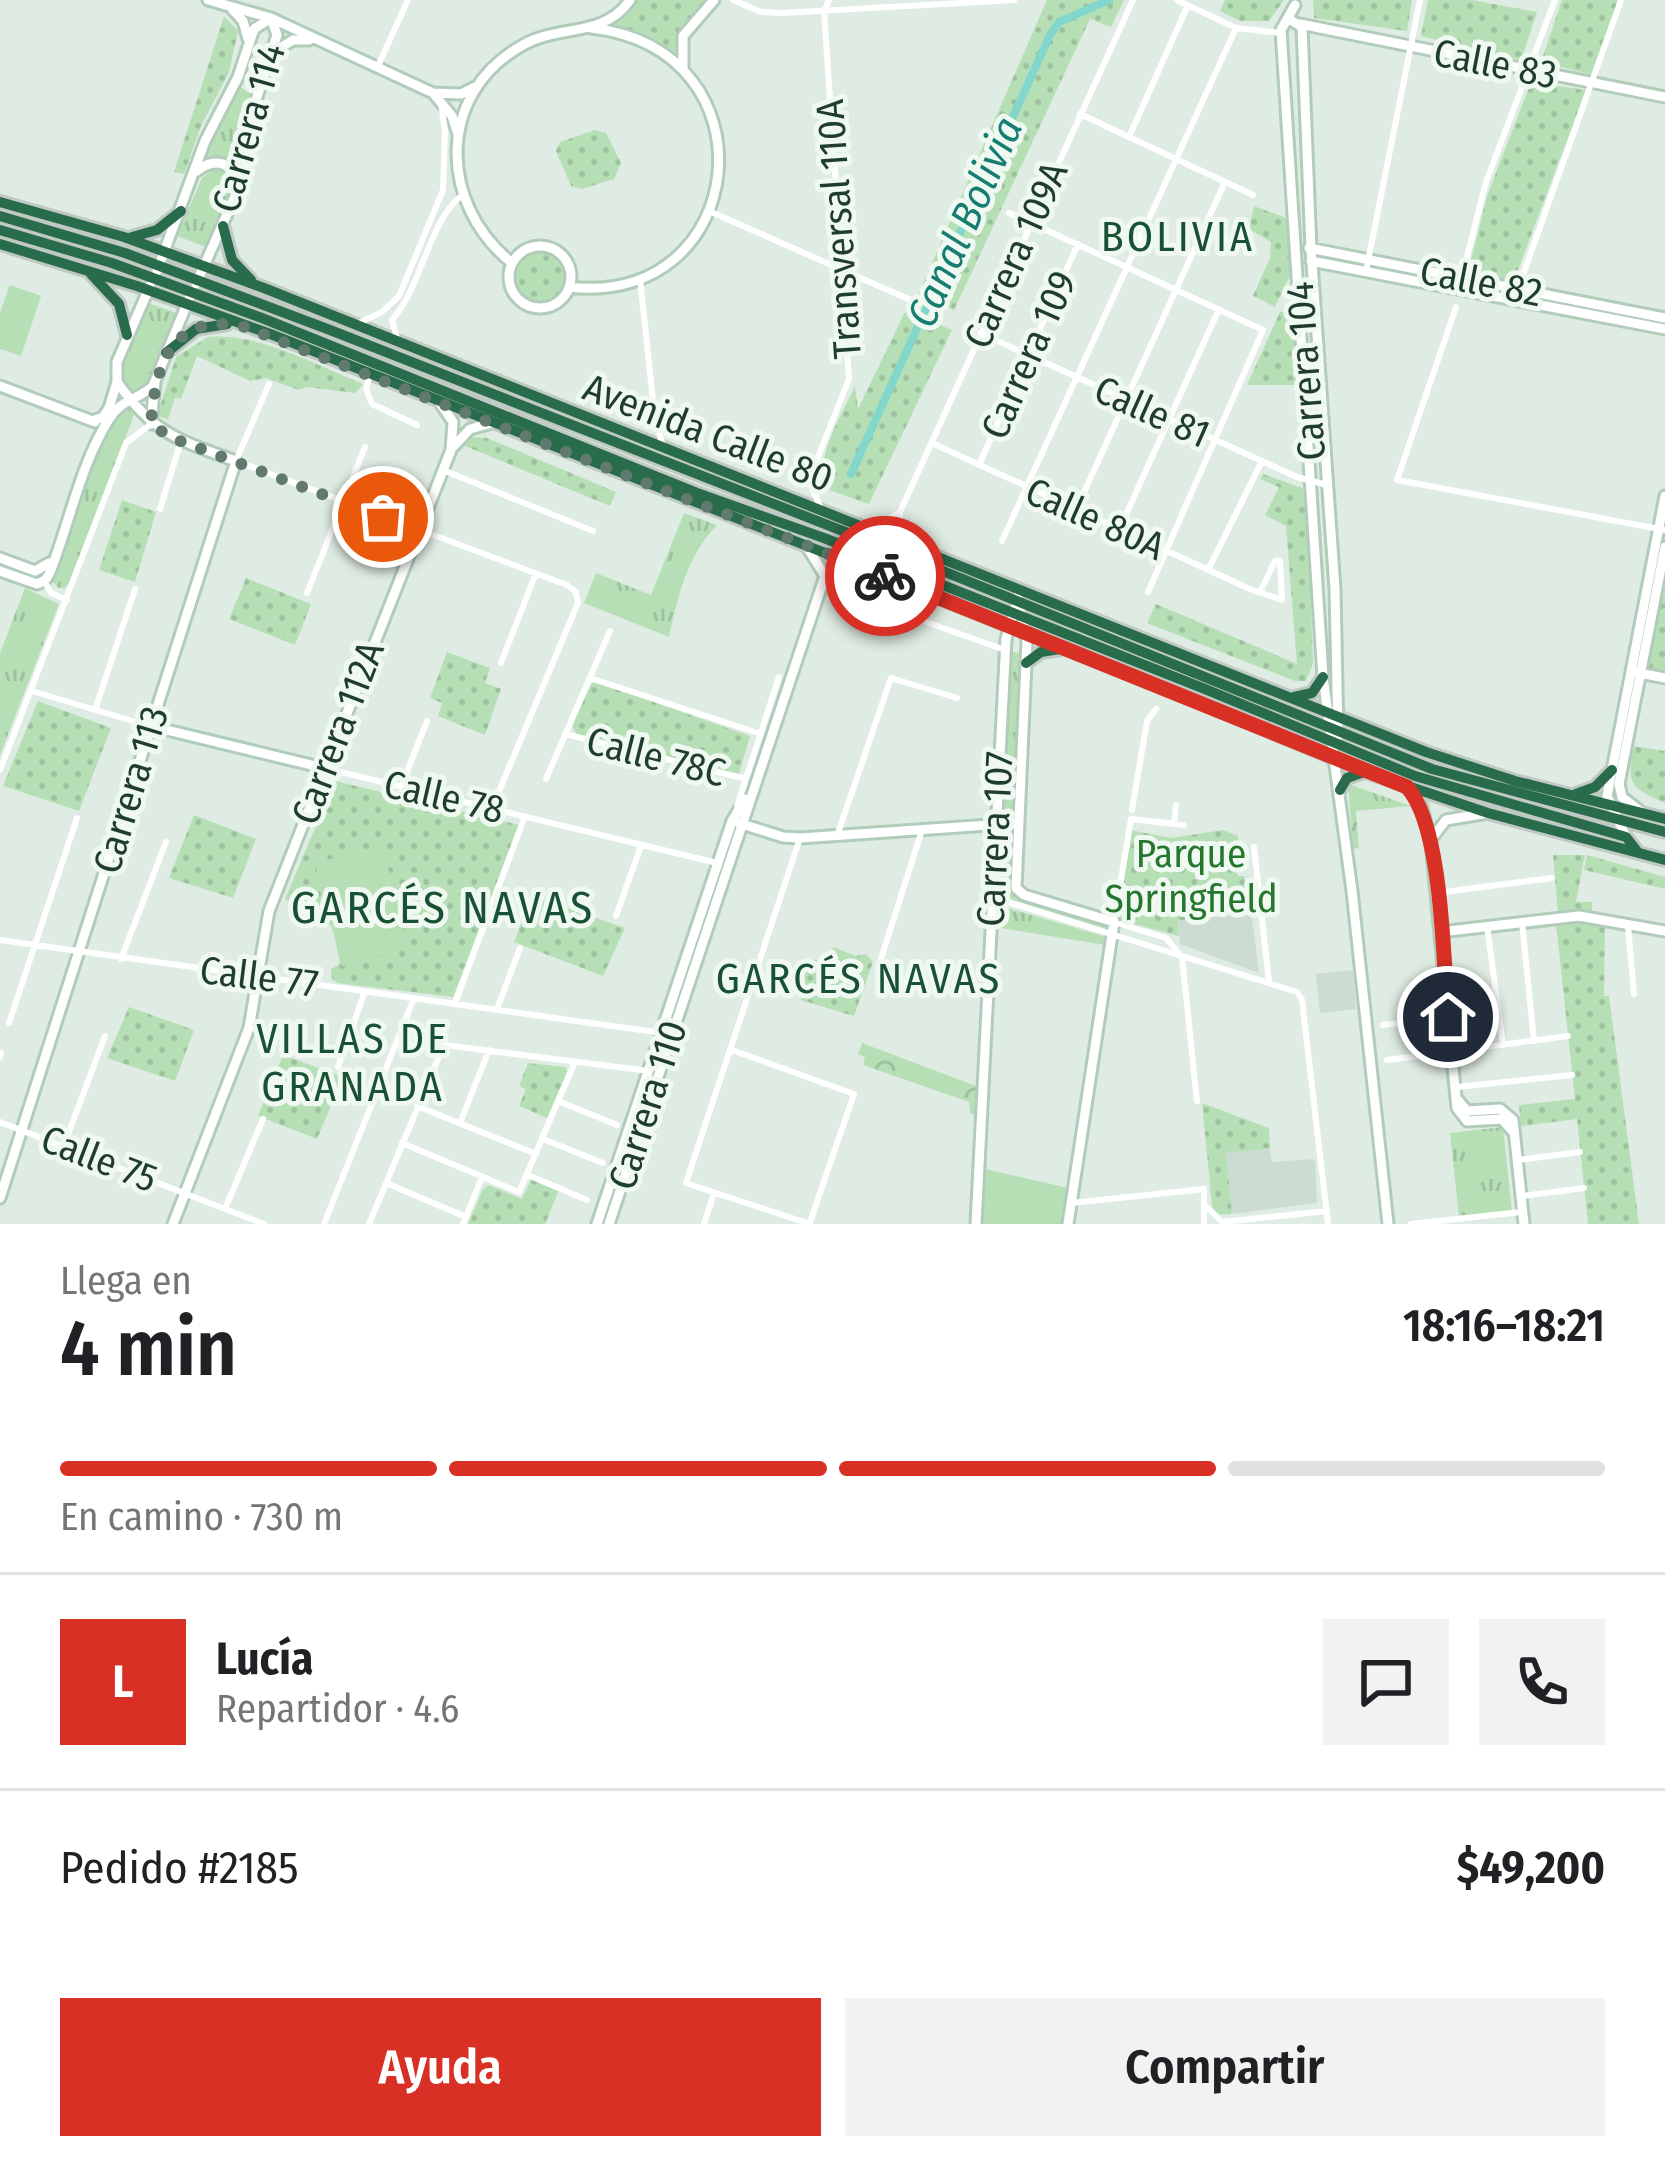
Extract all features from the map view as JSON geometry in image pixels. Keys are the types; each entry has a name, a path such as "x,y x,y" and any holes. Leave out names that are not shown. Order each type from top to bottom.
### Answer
{"highway":[{"name":"Avenida Calle 80","path":"0,202 124,237 264,288 1289,696 1327,712 1336,732 1443,786 1626,837"},
{"path":"124,237 157,230 181,211"},
{"name":"Avenida Calle 80","path":"0,216 159,265 242,326 859,567 1015,615 1026,634 1372,774 1488,813 1665,860"},
{"path":"223,226 232,260 264,288"},
{"name":"Avenida Calle 80","path":"0,230 151,284"},
{"name":"Avenida Calle 80","path":"0,244 192,292 1015,615 1461,779 1665,832"},
{"path":"78,267 99,279 115,297 127,335"},
{"name":"Avenida Calle 80","path":"192,292 1192,684 1336,732 1665,819"},
{"path":"166,353 196,329 242,326"},
{"path":"883,562 898,581"},
{"path":"1026,664 1041,652 1064,649"},
{"path":"1289,696 1312,693 1323,677"},
{"path":"1167,688 1192,684"},
{"path":"1570,795 1595,787 1612,770"},
{"path":"1340,790 1350,776 1372,774"},
{"path":"1626,837 1640,854"}],"street":[{"path":"208,0 271,18 437,96 452,116 458,136 462,195 478,227 512,263"},
{"path":"377,68 408,0"},
{"path":"458,136 479,85 502,59 526,43 614,20 631,0"},
{"path":"683,69 683,36 713,0"},
{"path":"733,0 761,12 782,13 1014,0"},
{"path":"824,11 829,0"},
{"name":"Carrera 109A","path":"900,512 1133,0"},
{"path":"1178,0 1237,28 1296,26"},
{"path":"1366,266 1420,0"},
{"path":"1460,284 1486,182 1555,0"},
{"path":"1515,294 1622,0"},
{"name":"Carrera 104","path":"1294,3 1327,485 1336,759 1388,1224"},
{"path":"226,5 243,21 248,43"},
{"path":"1129,137 1187,5"},
{"name":"Transversal 110A","path":"822,509 812,491 812,472 849,379 824,11"},
{"name":"Carrera 114","path":"92,421 106,413 127,335 248,43 257,25 271,18 278,30 261,82 246,169 155,381 151,424"},
{"name":"Calle 83","path":"1282,34 1291,40 1296,26 1665,97"},
{"name":"Carrera 104","path":"1296,26 1282,34 1327,712"},
{"path":"569,287 602,289 640,279 680,254 709,212 720,164 717,130 704,97 683,69 637,38 591,28"},
{"path":"1002,541 1237,28"},
{"path":"1262,29 1282,34"},
{"path":"272,54 293,40 320,42"},
{"path":"238,76 249,88 261,82"},
{"path":"437,96 461,94 479,85"},
{"path":"353,325 374,317 395,300 433,216 445,180 437,96"},
{"path":"1079,114 1253,195"},
{"path":"193,177 206,164 219,163 234,172 239,189"},
{"path":"1076,510 1226,182"},
{"path":"403,345 392,331 392,320 413,291 447,209 462,195"},
{"path":"709,212 913,302"},
{"path":"1009,212 1263,330 1148,592"},
{"name":"Carrera 109","path":"979,466 1078,244"},
{"name":"Calle 82","path":"1298,246 1311,255 1570,305 1665,329"},
{"path":"553,249 570,269 569,287 552,306 526,305 509,282 512,263 525,250 553,249"},
{"name":"Calle 82","path":"1299,259 1311,255"},
{"path":"640,279 655,419 663,446"},
{"name":"Calle 82","path":"1570,305 1665,318"},
{"path":"1456,307 1397,480 1662,529"},
{"path":"1119,530 1219,310"},
{"name":"Calle 81","path":"980,334 1262,461 1327,485"},
{"path":"370,374 366,389 372,404 417,425"},
{"path":"67,600 51,593 44,581 102,431 110,415 131,396 145,394 155,381"},
{"path":"117,382 151,424 181,441 576,592 578,603 492,808"},
{"name":"Carrera 113","path":"0,1198 236,461 269,384"},
{"path":"0,386 92,421 102,431"},
{"path":"439,402 453,422 451,450"},
{"path":"451,450 470,429 492,423"},
{"path":"0,770 126,443 151,424"},
{"path":"160,509 181,441"},
{"name":"Calle 80A","path":"932,442 1260,592"},
{"path":"307,593 365,447"},
{"name":"Carrera 112A","path":"173,1224 249,1028 269,911 451,450"},
{"path":"1208,570 1262,461"},
{"path":"443,470 593,531"},
{"path":"1645,814 1622,797 1619,784 1665,496"},
{"path":"872,529 900,512"},
{"path":"900,512 900,528 908,543"},
{"path":"806,547 823,581 1005,650"},
{"path":"1626,837 1609,804 1612,770 1665,547"},
{"path":"0,557 34,571 44,569 53,555"},
{"path":"1278,560 1282,600 1260,592 1275,561 1278,560"},
{"path":"823,581 859,567"},
{"path":"0,571 32,584 44,581"},
{"path":"501,663 536,574"},
{"name":"Carrera 110","path":"597,1224 823,581"},
{"name":"Carrera 107","path":"976,1224 1005,650 1015,615 1010,584"},
{"path":"95,710 135,589"},
{"path":"546,779 610,631"},
{"name":"Carrera 107","path":"1026,634 1018,890 1114,922"},
{"path":"1634,672 1665,678"},
{"name":"Carrera 110","path":"766,735 779,676"},
{"path":"590,677 766,735"},
{"path":"837,836 891,677 957,698"},
{"name":"Calle 78","path":"32,692 150,726 718,863"},
{"path":"1067,1224 1147,721 1156,709"},
{"path":"401,787 427,722"},
{"name":"Calle 78C","path":"566,734 751,780"},
{"path":"1407,787 1422,806 1431,844 1455,1092 1464,1119 1502,1119 1514,1133 1523,1218 1412,1224"},
{"path":"1174,824 1177,805"},
{"path":"1431,844 1437,827 1446,820 1488,813"},
{"path":"1131,815 1184,825"},
{"path":"454,1003 525,816"},
{"path":"9,1023 77,818"},
{"path":"737,823 800,838 1018,823"},
{"name":"Carrera 110","path":"609,1224 718,863 737,823"},
{"path":"880,962 922,830"},
{"path":"732,1050 854,1094 810,1224 686,1183 800,838"},
{"path":"121,959 166,842"},
{"path":"616,916 641,844"},
{"path":"1254,848 1269,982"},
{"path":"1436,893 1552,878"},
{"path":"992,897 1269,982 1300,996 1328,1224"},
{"path":"1440,932 1579,916 1665,931"},
{"path":"1114,922 1166,938 1182,958 1197,1101"},
{"path":"1522,922 1534,1041"},
{"path":"1628,923 1634,994"},
{"path":"1487,926 1503,1045"},
{"name":"Calle 77","path":"0,940 662,1033"},
{"path":"497,1009 520,948"},
{"path":"338,1067 365,991"},
{"path":"324,1224 414,998"},
{"path":"1383,1025 1448,1017"},
{"path":"64,1145 105,1036"},
{"path":"1388,1060 1568,1036"},
{"path":"373,1223 445,1046 649,1071"},
{"path":"460,1124 489,1050"},
{"path":"402,1143 517,1192 575,1062"},
{"path":"1455,1092 1572,1075"},
{"path":"558,1101 617,1125"},
{"path":"417,1106 536,1154"},
{"path":"226,1209 263,1119"},
{"name":"Calle 75","path":"0,1122 264,1224"},
{"path":"543,1139 603,1163"},
{"path":"1517,1160 1580,1152"},
{"path":"527,1175 587,1200"},
{"path":"386,1183 464,1221 482,1176"},
{"path":"1071,1203 1204,1189 1204,1224"},
{"path":"1521,1196 1584,1189"},
{"path":"704,1224 715,1192"},
{"path":"1204,1203 1222,1222 1327,1211"}],"shaded area":[{"path":"1251,910 1259,973 1180,944 1178,921"},
{"path":"1353,970 1356,1009 1320,1013 1316,974"},
{"path":"1270,1148 1272,1162 1315,1159 1317,1203 1232,1214 1226,1152"}],"green space":[{"path":"637,0 707,0 679,34 675,55 653,40 613,27"},
{"path":"1047,0 1124,0 1111,27 1090,19 954,310 918,295"},
{"path":"1225,0 1284,0 1269,21 1240,21 1220,11"},
{"path":"1313,0 1412,0 1407,31 1314,18"},
{"path":"1428,0 1472,0 1537,12 1521,60 1421,36"},
{"path":"1562,0 1618,0 1593,75 1541,62"},
{"path":"224,16 238,31 229,72 201,126 184,174 174,172"},
{"path":"1531,82 1586,90 1513,283 1468,272 1487,196"},
{"path":"238,85 247,92 257,88 242,172 230,159 203,160"},
{"path":"595,130 606,133 621,163 614,179 582,189 571,186 556,151 560,142"},
{"path":"215,168 227,171 233,186 206,247 177,236 202,178"},
{"path":"1254,206 1289,219 1294,267 1275,307 1253,296 1270,258 1271,242 1249,229"},
{"path":"540,251 559,258 566,277 559,296 540,303 521,296 514,277 521,258"},
{"path":"10,285 41,296 21,356 0,349 0,313"},
{"path":"148,303 177,313 148,384 133,391 120,371"},
{"path":"906,310 952,330 869,504 826,489 823,464 855,386 858,409"},
{"path":"1296,310 1297,385 1247,385 1280,312"},
{"path":"208,337 267,345 363,384 355,393 299,390 265,378 250,381 197,356 168,419 157,416 176,357"},
{"path":"127,407 134,414 131,423 70,582 59,588 53,582 57,563 81,489 103,441"},
{"path":"472,437 487,438 616,492 610,506 465,446"},
{"path":"1263,474 1302,488 1307,496 1313,663 1306,681 1295,681 1147,623 1156,604 1297,664 1286,526 1265,515 1279,487 1260,479"},
{"path":"122,500 156,512 135,582 99,570"},
{"path":"684,513 717,525 691,563 669,637 584,603 596,573 651,595"},
{"path":"1665,571 1665,672 1646,669"},
{"path":"246,578 311,604 295,645 229,619"},
{"path":"25,588 59,604 0,755 0,653"},
{"path":"447,652 490,668 485,683 501,689 485,735 438,716 442,703 430,698"},
{"path":"1008,652 1022,653 1014,819 1000,820"},
{"path":"592,683 750,736 739,774 576,734 572,725"},
{"path":"38,701 111,728 79,811 3,786"},
{"path":"1634,746 1665,751 1665,803 1633,783"},
{"path":"335,781 519,825 453,997 337,983 331,969 340,964 333,927 285,899"},
{"path":"1348,784 1411,806 1356,811 1359,848 1353,849"},
{"path":"194,815 256,839 233,898 169,878"},
{"name":"Parque Springfield","path":"1130,830 1171,838 1223,830 1238,836 1239,852 1247,855 1236,862 1238,876 1244,876 1251,910 1178,921 1179,936 1119,920"},
{"path":"1000,840 1014,840 1013,894 1110,923 1109,930 996,895"},
{"path":"382,845 409,948 342,966 315,863"},
{"path":"1553,855 1585,855 1576,902 1592,902 1592,911 1558,913"},
{"path":"1587,855 1665,877 1665,889 1584,870"},
{"path":"532,896 625,928 603,976 514,942"},
{"path":"997,905 1107,937 1105,945 995,927"},
{"path":"1556,924 1605,924 1604,996 1609,996 1639,1224 1588,1224 1577,1119 1521,1126 1519,1105 1575,1099"},
{"path":"833,947 856,956 866,954 873,962 854,1016 801,1000 805,988 767,970 770,964 780,969 798,966 802,959 830,961"},
{"path":"129,1007 194,1030 175,1081 107,1058"},
{"path":"862,1043 976,1086 975,1115 970,1113 969,1102 863,1065 865,1057 858,1054"},
{"path":"283,1055 343,1077 317,1139 258,1116"},
{"path":"528,1063 565,1067 567,1072 547,1118 519,1106 526,1089 519,1086"},
{"path":"1202,1103 1269,1128 1270,1148 1226,1153 1232,1214 1213,1215"},
{"path":"1503,1127 1512,1212 1459,1217 1450,1133"},
{"path":"985,1169 1068,1188 1061,1224 982,1224"},
{"path":"532,1178 559,1190 545,1224 468,1224 483,1189 489,1185 522,1199"}],"waterway":[{"name":"Canal Bolivia","path":"851,474 1050,35 1059,22 1109,0"}],"way so far":[{"path":"383,517 172,438 151,424 155,381 166,353 196,329 242,326 885,576"}],"district":[{"name":"BOLIVIA","path":"1178,237"},
{"name":"GARCÉS NAVAS","path":"443,908"},
{"name":"GARCÉS NAVAS","path":"859,979"},
{"name":"VILLAS DE GRANADA","path":"353,1063"}],"route":[{"path":"885,576 1407,787 1422,806 1431,844 1448,1017"}]}
